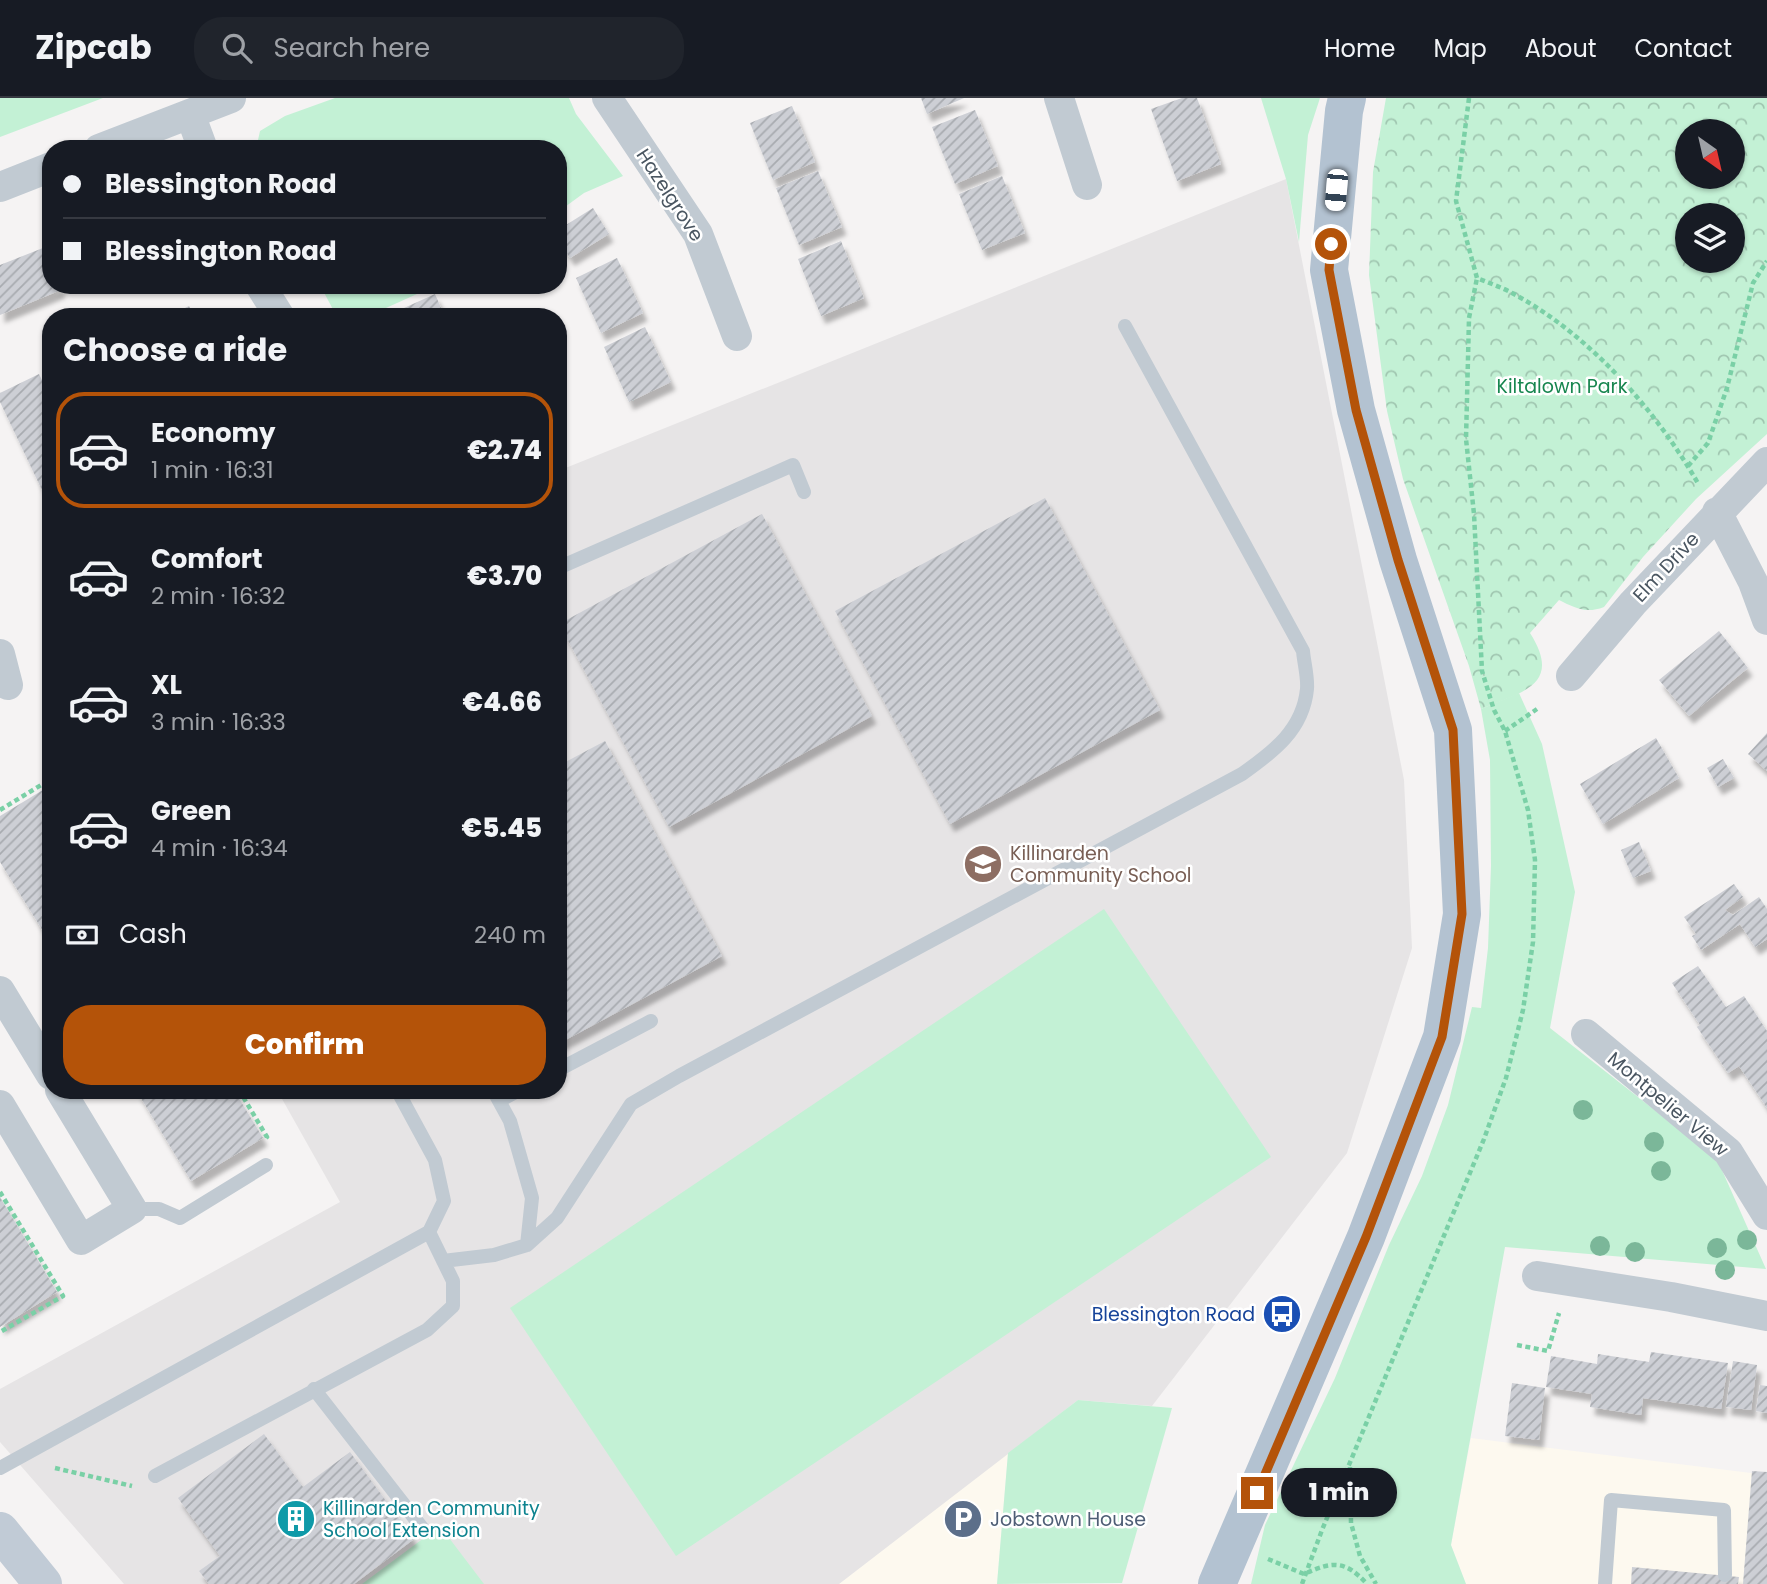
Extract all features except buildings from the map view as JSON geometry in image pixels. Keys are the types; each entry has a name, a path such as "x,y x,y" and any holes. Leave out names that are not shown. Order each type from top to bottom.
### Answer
{"main road":[{"path":"1217,1584 1366,1237 1442,1037 1462,914 1453,730 1398,560 1356,410 1329,270 1347,98"}],"street":[{"path":"122,140 231,98"},
{"name":"Hazelgrove","path":"607,98 698,234 737,336"},
{"path":"1059,98 1087,185"},
{"path":"190,114 200,140"},
{"path":"0,187 42,171"},
{"name":"Elm Drive","path":"1571,676 1633,603 1767,462"},
{"path":"1717,512 1753,582 1767,620"},
{"path":"0,654 8,685"},
{"path":"0,991 42,1060"},
{"name":"Montpelier View","path":"1586,1034 1728,1152 1767,1215"},
{"path":"0,1105 81,1240 132,1209 65,1099"},
{"path":"1537,1276 1671,1297 1767,1316"},
{"path":"0,1531 43,1584"}],"lane":[{"path":"443,1261 495,1255 527,1245 557,1218 631,1104 1242,774 1276,750 1297,724 1307,689 1303,650 1125,326"},
{"path":"567,564 793,465 804,492"},
{"path":"567,1065 651,1021"},
{"path":"0,1468 429,1232 444,1201 435,1160 402,1099"},
{"path":"498,1099 510,1121 532,1198 527,1245"},
{"path":"132,1209 159,1209 180,1218 265,1165"},
{"path":"155,1476 427,1330 453,1306 453,1281 429,1232"},
{"path":"314,1389 423,1529"},
{"path":"1605,1584 1611,1500 1724,1510 1725,1575"}],"path":[{"path":"1303,1584 1304,1574 1484,1139 1506,1078 1523,1010 1533,942 1535,860 1528,810 1505,731 1494,710 1482,671 1474,514 1466,439 1469,318 1477,278 1456,201 1469,98"},
{"path":"1688,466 1709,443 1727,388 1753,283 1767,261"},
{"path":"1477,278 1512,293 1562,326 1613,371 1658,423 1717,512"},
{"path":"1505,731 1537,709"},
{"path":"0,810 42,784"},
{"path":"244,1099 267,1137 256,1143"},
{"path":"0,1192 63,1296 0,1332"},
{"path":"1517,1345 1549,1351 1562,1304"},
{"path":"1350,1462 1351,1523 1360,1556 1376,1584"},
{"path":"49,1466 135,1487 155,1476"},
{"path":"1267,1558 1304,1574 1326,1564 1353,1569 1367,1584"}],"shaded area":[{"name":"Killinarden Community School","path":"1286,179 1404,780 1412,948 1347,1153 1152,1406 1078,1400 839,1584 124,1584 0,1442 0,1389 340,1202 282,1099 567,1099 567,467"},
{"path":"1471,1438 1767,1475 1767,1584 1466,1584 1451,1545"},
{"name":"Jobstown House","path":"1008,1453 997,1584 839,1584"}],"green space":[{"path":"0,98 103,98 0,137"},
{"path":"335,98 569,98 576,114 623,176 584,193 567,205 567,140 258,140 260,131 285,116"},
{"path":"1261,98 1320,98 1308,135 1299,242 1286,179"},
{"name":"Kiltalown Park","path":"1386,98 1767,98 1767,434 1696,499 1643,557 1604,607 1586,610 1559,600 1530,633 1539,650 1542,664 1540,675 1523,691 1481,709 1469,666 1403,479 1387,411 1369,275 1373,172"},
{"path":"325,294 417,294 386,308 332,308"},
{"path":"1519,693 1542,744 1575,892 1550,1028 1717,1159 1766,1269 1505,1247 1451,1545 1466,1584 1251,1584 1265,1525 1335,1378 1389,1245 1422,1176 1448,1105 1472,1007 1481,1008 1488,948 1491,866 1490,760 1481,709"},
{"path":"1104,909 1271,1157 676,1556 510,1308"},
{"path":"1078,1400 1172,1408 1122,1583 997,1584 1008,1453"},
{"path":"440,1526 484,1584 362,1584"}],"place":[{"name":"Killinarden Community School","path":"983,864"},
{"name":"Blessington Road","path":"1282,1314"},
{"name":"Killinarden Community School Extension","path":"296,1519"},
{"name":"Jobstown House","path":"963,1519"}],"route":[{"path":"1257,1493 1366,1237 1442,1037 1462,914 1453,730 1398,560 1356,410 1329,270 1331,244"}]}
